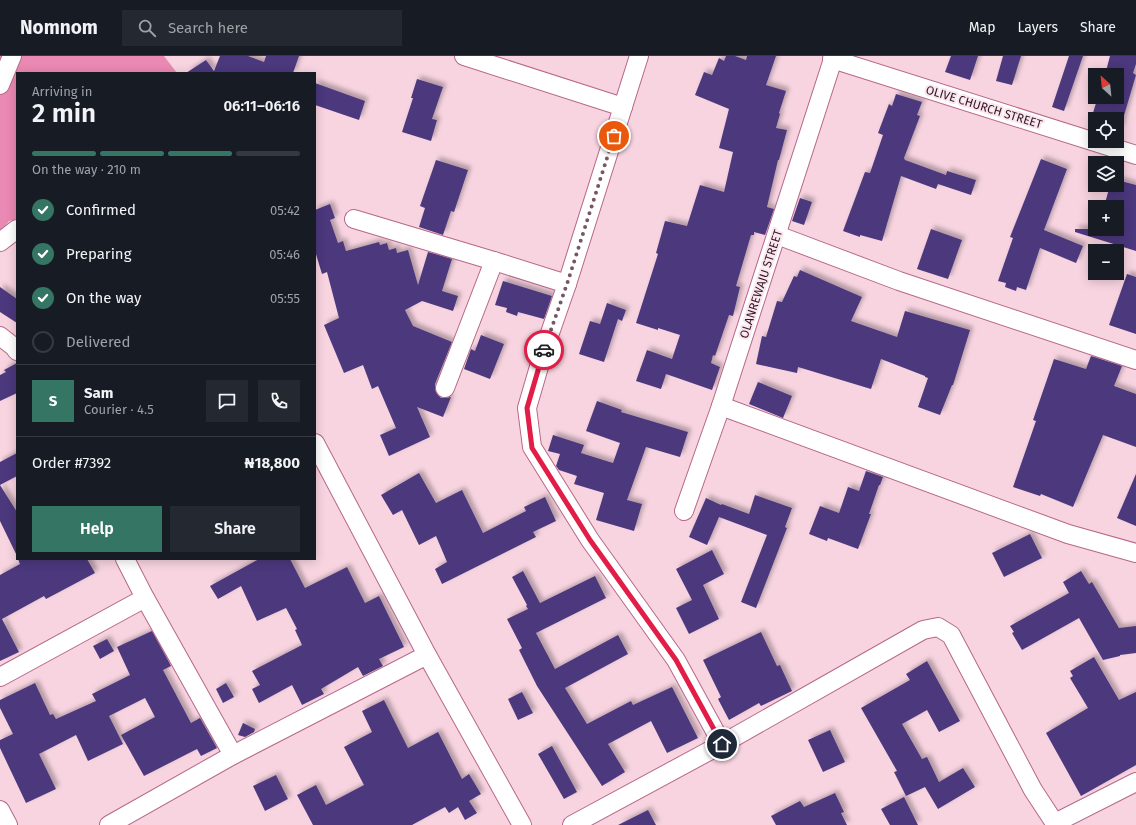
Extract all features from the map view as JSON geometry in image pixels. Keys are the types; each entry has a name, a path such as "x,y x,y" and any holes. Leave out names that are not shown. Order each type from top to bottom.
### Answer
{"street":[{"path":"0,85 12,56"},
{"path":"464,56 623,107"},
{"path":"639,56 567,284 543,353 527,408 532,448 590,540 676,660 722,744"},
{"name":"OLIVE CHURCH STREET","path":"833,58 1136,155"},
{"name":"OLANREWAJU STREET","path":"684,510 721,406 833,58"},
{"path":"354,219 567,284"},
{"path":"0,242 16,230"},
{"path":"777,235 899,281 1136,360"},
{"path":"445,388 494,261"},
{"path":"0,336 16,350"},
{"path":"721,406 1068,534 1136,553"},
{"path":"316,444 427,655 522,825"},
{"path":"126,560 145,598 233,755"},
{"path":"0,677 145,598"},
{"path":"572,825 722,744 923,630 938,626 951,635 1033,790 1056,824 1136,782"},
{"path":"109,825 233,755 427,655"},
{"path":"0,810 8,825"}],"shaded area":[{"path":"0,56 164,56 176,72 16,72 16,219 9,221 0,233"}],"building":[{"path":"220,56 248,56 264,62 266,56 299,56 293,72 188,72 206,60 214,71"},
{"path":"726,56 735,56 746,60 747,56 776,56 766,85 786,91 776,128 787,130 767,207 774,209 765,235 754,232 754,235 751,235 736,286 740,287 733,316 729,315 715,356 713,355 711,363 720,367 712,390 666,374 661,389 636,381 647,350 672,359 680,335 636,323 658,254 656,253 665,221 687,226 700,185 724,192 733,152 719,148 729,109 695,95 704,72 712,75 719,58 724,61"},
{"path":"951,56 978,56 970,80 945,72"},
{"path":"1003,56 1021,56 1012,85 996,81"},
{"path":"1069,56 1083,56 1064,111 1052,107"},
{"path":"1110,56 1136,56 1136,64 1133,73 1136,75 1124,116 1124,112 1093,112 1096,104 1124,104 1124,68 1107,68"},
{"path":"417,79 443,87 432,119 437,120 431,141 402,132 413,98 411,98"},
{"path":"316,83 365,101 359,120 316,105"},
{"path":"896,94 922,102 917,115 920,116 904,158 905,160 946,175 947,171 976,180 971,195 938,184 936,189 901,176 882,241 860,235 860,237 843,231 865,172 870,173 883,135 878,133 889,104 892,106"},
{"path":"1041,159 1067,169 1044,230 1083,246 1076,263 1040,248 1026,290 1017,287 1016,291 1005,287 1006,283 998,281 1013,238 1010,237"},
{"path":"436,160 468,170 454,212 451,211 443,235 419,227 425,208 420,206"},
{"path":"1124,182 1136,185 1136,251 1124,247 1124,244 1114,244 1075,232 1075,229 1088,229 1088,236 1124,236 1124,200 1106,200 1108,192 1124,192"},
{"path":"800,198 812,202 804,225 792,221"},
{"path":"330,204 335,218 330,220 338,243 343,241 346,251 379,242 380,245 387,243 389,250 396,248 397,253 408,250 418,285 428,252 452,259 442,291 458,296 453,311 422,301 405,310 413,326 452,342 435,384 437,394 441,398 451,397 443,417 417,407 430,437 389,456 380,435 396,428 378,386 372,389 363,365 344,373 324,325 339,318 327,272 322,274 316,254 316,210"},
{"path":"931,229 962,240 948,279 917,269"},
{"path":"800,270 862,297 851,321 897,337 905,311 970,330 953,385 940,415 918,407 928,378 881,359 871,389 798,367 797,373 756,364 762,336 766,337 777,301 782,302 794,276 797,277"},
{"path":"1127,274 1136,277 1136,334 1109,325"},
{"path":"503,281 552,296 544,319 518,312 517,316 506,312 507,308 495,305"},
{"path":"0,287 16,298 16,322 0,312"},
{"path":"607,303 626,310 622,321 618,319 604,362 579,354 590,321 600,324"},
{"path":"481,335 504,344 490,379 464,369 471,349 475,351"},
{"path":"1091,356 1122,366 1114,386 1136,394 1136,447 1103,435 1073,507 1041,494 1040,496 1013,487 1036,421 1033,420 1054,359 1086,369"},
{"path":"16,364 16,393 0,401 0,375 6,372 4,370"},
{"path":"758,382 792,396 783,418 749,404"},
{"path":"597,401 622,410 621,412 688,432 680,457 646,447 627,500 642,504 634,531 596,520 604,493 574,484 577,476 559,470 556,466 560,454 548,451 553,435 584,445 581,453 613,463 620,443 586,431"},
{"path":"16,454 16,477 0,485 0,462"},
{"path":"866,471 883,477 858,549 828,538 827,541 809,534 820,506 839,513 848,487 859,491"},
{"path":"419,473 436,503 462,490 483,533 526,511 524,507 545,497 556,521 533,532 536,537 442,584 435,569 447,562 436,536 419,545 402,510 393,515 381,495"},
{"path":"1136,474 1136,526 1117,518"},
{"path":"0,485 16,510 16,554 0,521"},
{"path":"755,495 792,508 785,527 787,528 756,608 741,602 767,535 719,517 707,545 689,537 706,498 721,505 722,504 749,514"},
{"path":"1030,534 1042,558 1004,577 992,553"},
{"path":"712,550 724,574 703,585 719,619 689,634 676,608 692,600 676,569"},
{"path":"18,560 88,560 95,573 46,599 44,596 2,619 19,652 0,661 0,575 20,564"},
{"path":"257,560 291,560 305,588 347,567 365,603 379,596 404,647 379,659 383,666 363,676 358,667 321,689 324,694 302,705 292,685 259,703 252,689 260,685 252,671 302,645 295,630 297,629 286,608 257,621 241,586 218,599 210,586"},
{"path":"523,571 540,603 595,576 606,598 536,633 555,669 618,635 628,654 565,688 587,724 631,701 633,705 672,687 698,738 667,753 651,721 608,744 625,772 602,786 537,686 519,650 522,648 507,619 528,609 512,577"},
{"path":"1081,571 1089,584 1092,582 1119,628 1136,626 1136,653 1120,655 1103,660 1079,618 1022,650 1012,633 1014,632 1010,626 1069,593 1063,582"},
{"path":"152,631 171,666 163,670 191,723 200,718 217,748 201,756 197,749 144,776 121,735 155,717 145,698 109,716 123,744 88,761 76,735 39,754 56,789 26,803 0,748 0,740 13,734 0,708 0,700 35,683 50,715 53,714 56,719 96,701 92,694 130,675 117,647"},
{"path":"761,632 777,666 780,665 792,691 761,706 759,703 729,720 718,699 721,697 703,660"},
{"path":"107,639 114,651 100,659 93,646"},
{"path":"1094,657 1119,700 1136,692 1136,765 1081,796 1046,733 1088,708 1070,678 1073,676 1070,671"},
{"path":"927,661 960,721 939,732 927,710 902,724 922,759 927,757 939,782 963,768 975,787 938,809 925,787 906,796 894,772 897,771 861,708 910,680 906,674"},
{"path":"226,683 234,697 223,703 216,689"},
{"path":"522,692 533,713 518,720 508,699"},
{"path":"384,700 408,748 438,732 462,779 469,774 481,794 469,801 477,813 465,820 458,807 449,813 445,807 412,825 313,825 297,795 316,785 326,805 364,785 344,747 372,732 362,711"},
{"path":"243,723 255,729 254,732 245,737 238,735"},
{"path":"830,730 845,762 823,772 808,740"},
{"path":"552,746 577,792 564,799 538,754"},
{"path":"276,775 288,799 265,811 253,786"},
{"path":"835,793 844,812 841,813 847,825 776,825 771,816 800,801 804,807"},
{"path":"904,797 918,825 890,825 881,809"},
{"path":"648,810 656,825 618,825"}],"way so far":[{"path":"544,350 567,284 614,136"}],"route":[{"path":"544,350 527,408 532,448 590,540 676,660 722,744"}]}
